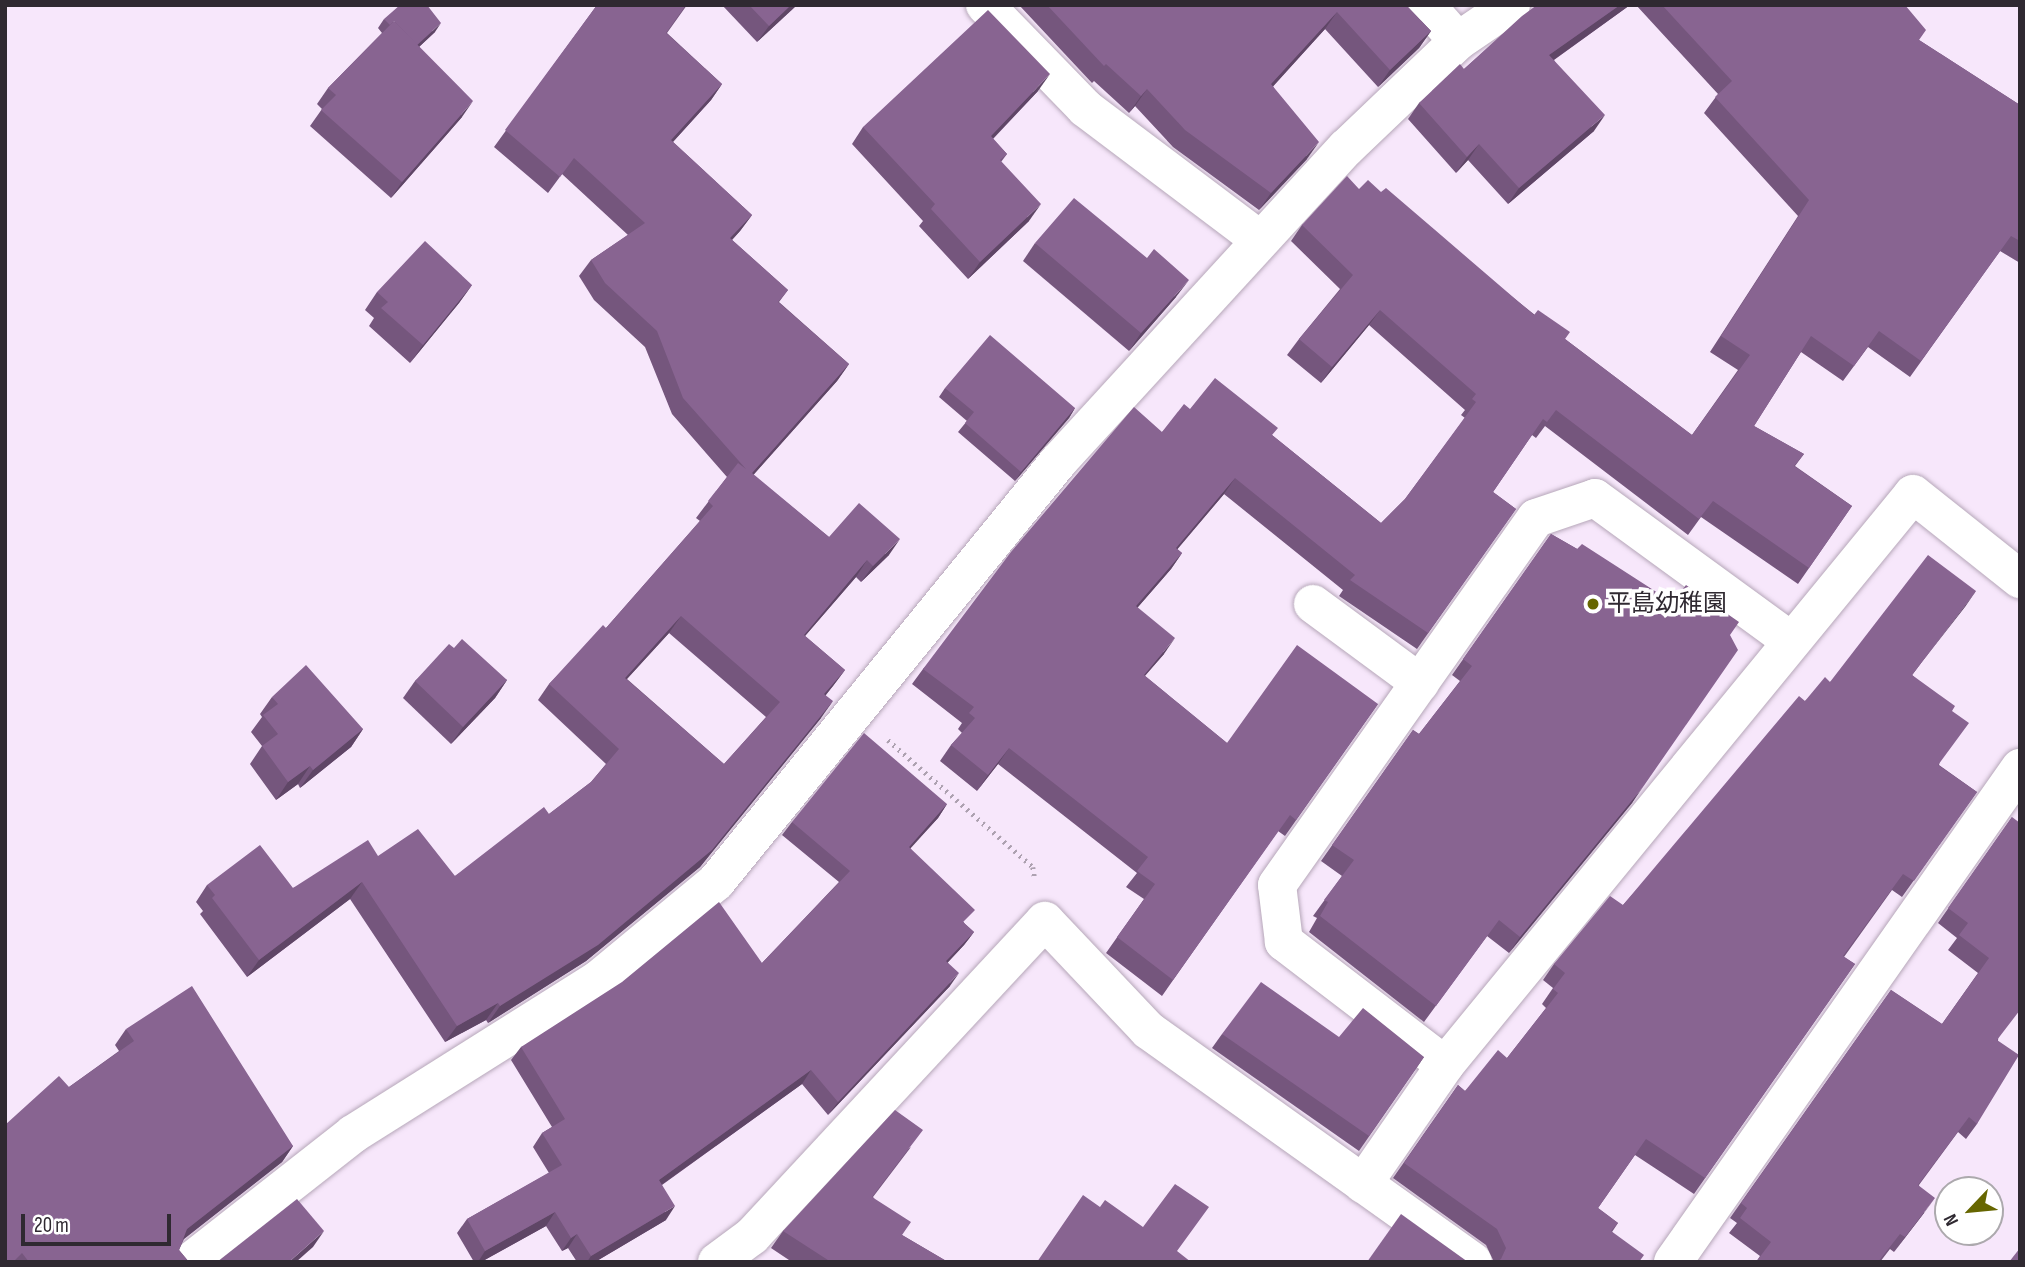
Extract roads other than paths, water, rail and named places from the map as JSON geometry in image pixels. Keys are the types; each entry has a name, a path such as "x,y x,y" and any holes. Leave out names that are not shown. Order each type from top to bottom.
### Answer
{"street":[{"path":"1426,5 1458,41"},
{"path":"190,1262 353,1133 599,979 716,882 858,713 1058,462 1346,148 1458,41 1511,5"},
{"path":"1001,11 1085,108 1260,240"},
{"path":"1363,1184 1445,1065 1790,640 1913,494 2020,579"},
{"path":"1445,1065 1284,942 1277,886 1536,519 1595,498 1790,640"},
{"path":"1313,604 1420,683"},
{"path":"1673,1262 2020,768"},
{"path":"717,1262 752,1236 1045,921 1148,1030 1473,1262"}],"place":[{"name":"平島幼稚園","path":"1593,604"}]}
